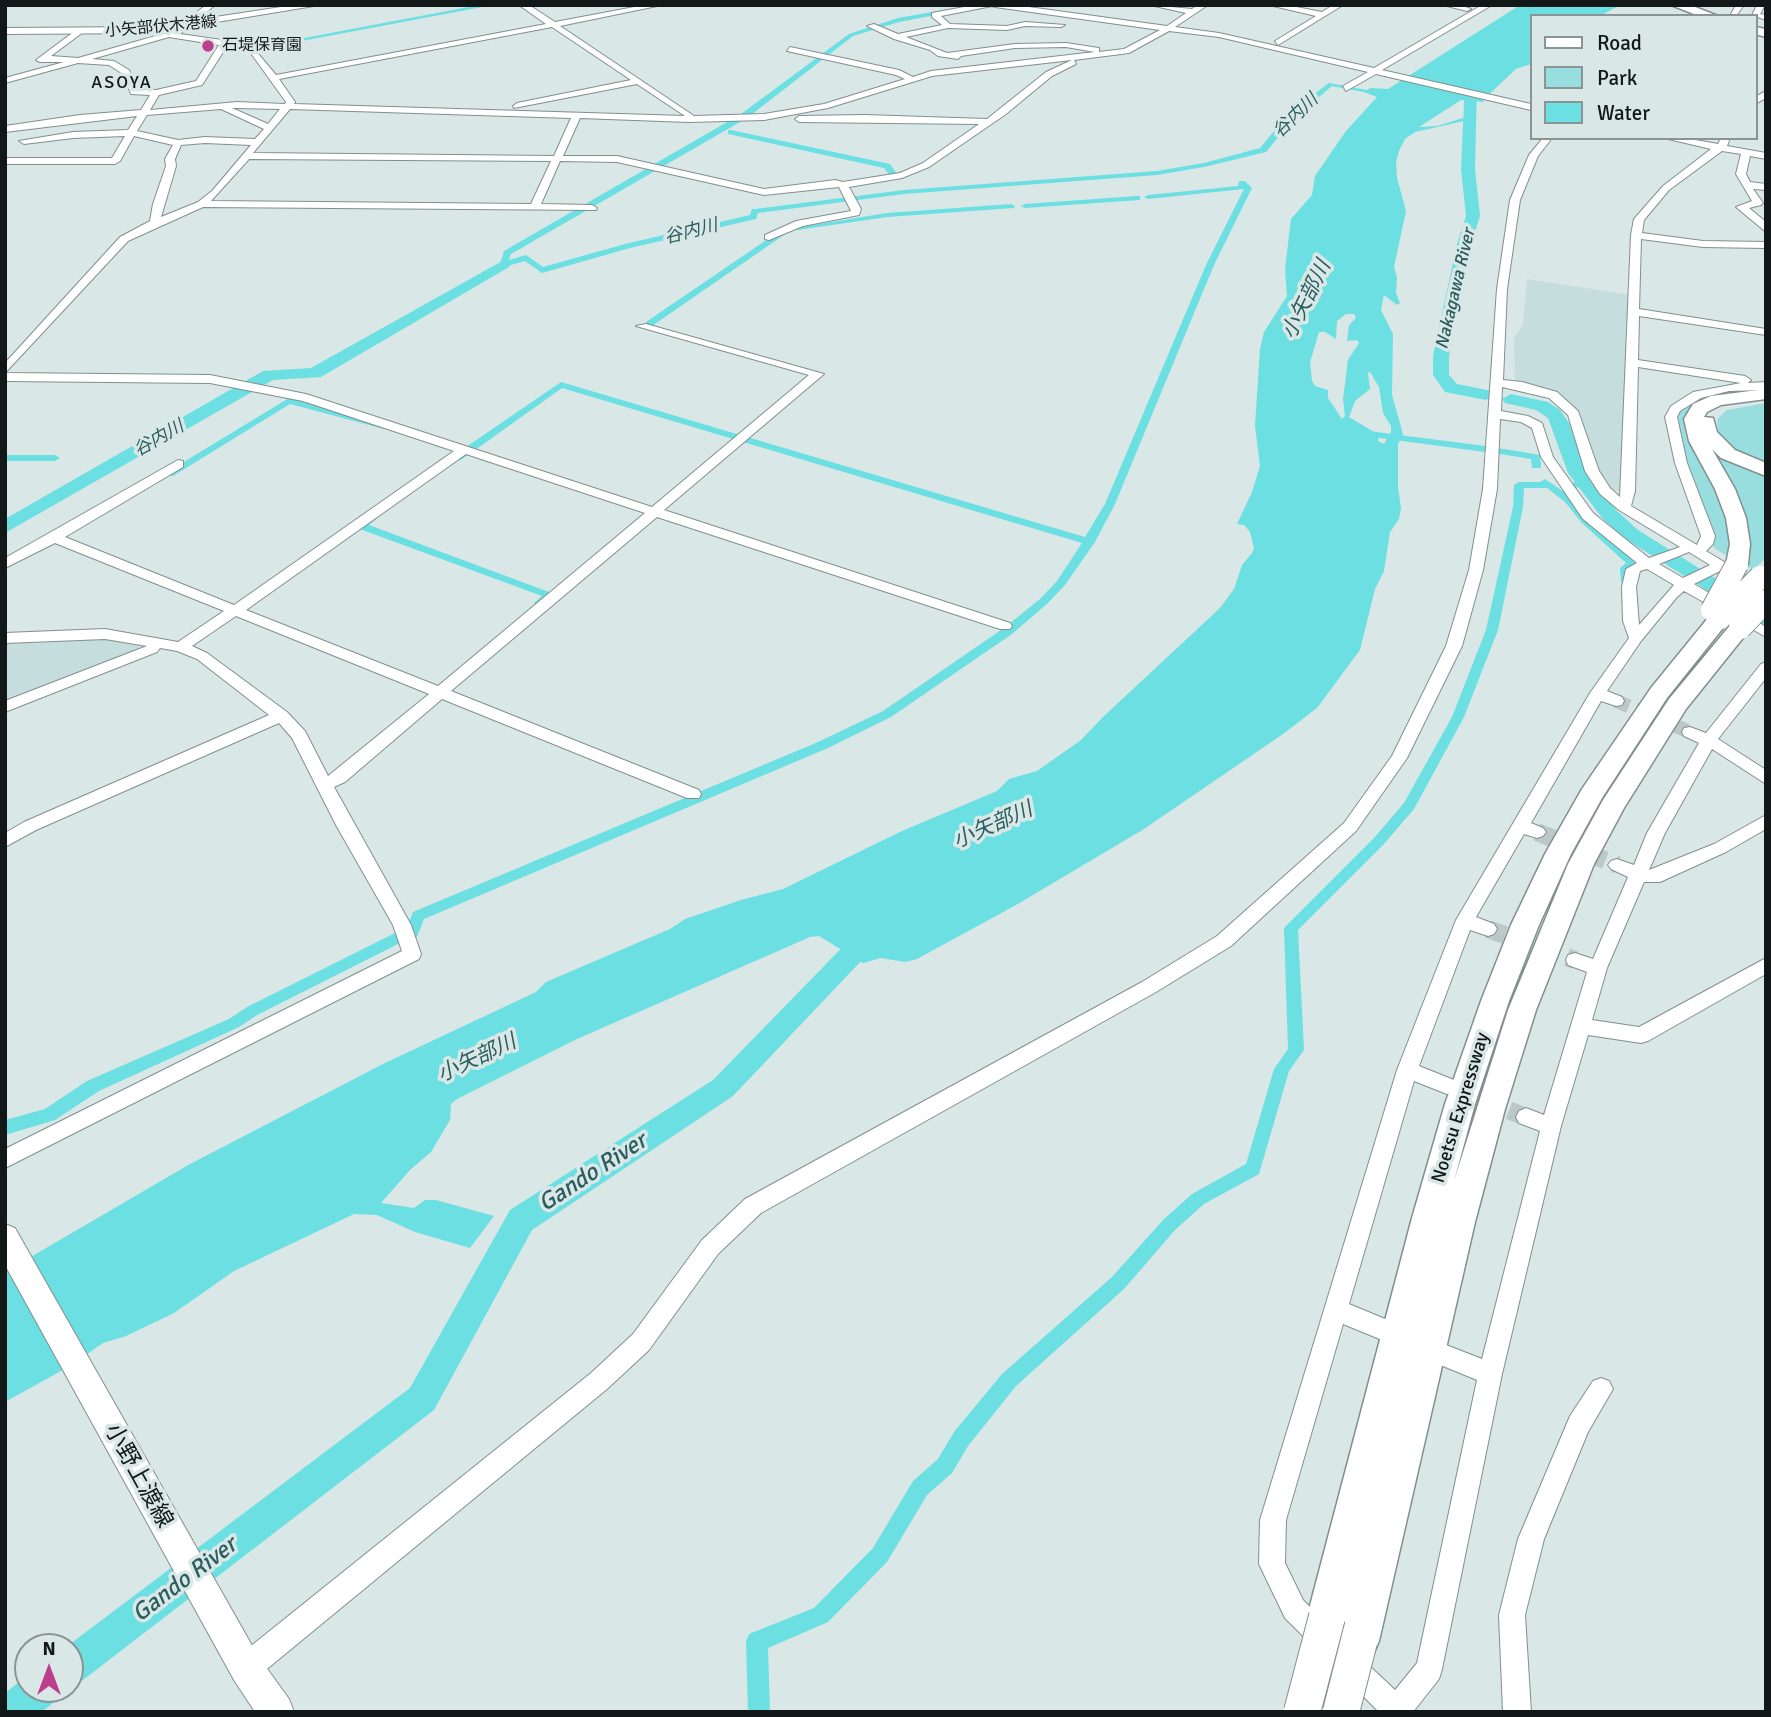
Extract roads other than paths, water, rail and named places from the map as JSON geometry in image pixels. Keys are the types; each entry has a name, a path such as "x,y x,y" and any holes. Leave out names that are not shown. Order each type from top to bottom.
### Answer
{"highway":[{"path":"1677,5 1706,14"},
{"path":"1734,623 1730,580 1723,566 1740,544 1737,518 1725,489 1698,442 1693,419 1700,408 1717,400 1766,394"},
{"path":"1766,400 1723,406 1709,414 1705,426 1713,440 1728,454 1766,470"},
{"name":"Noetsu Expressway","path":"1341,1712 1459,1222 1490,1109 1522,1010 1581,864 1612,806 1677,704 1764,580"},
{"name":"Noetsu Expressway","path":"1302,1712 1460,1104 1490,1014 1525,925 1558,854 1622,745 1659,693 1734,623 1766,601"}],"main road":[{"name":"小矢部伏木港線","path":"5,31 78,33 184,27 315,5"},
{"name":"小野上渡線","path":"5,1237 246,1668 276,1712"}],"street":[{"path":"13,79 170,35 211,5"},
{"path":"523,5 690,115 689,118"},
{"path":"273,78 658,5"},
{"path":"948,26 935,15 989,5"},
{"path":"995,5 1239,38 1530,107"},
{"path":"897,37 948,26 1082,26 1100,5"},
{"path":"1154,5 1193,12"},
{"path":"5,129 48,122 225,106 289,105 726,119 764,117 825,106 911,79 999,65 1113,54 1136,47 1204,5"},
{"path":"1273,5 1323,15"},
{"path":"1278,43 1339,5"},
{"path":"1447,5 1468,9"},
{"path":"1350,86 1488,5"},
{"path":"1732,14 1740,5"},
{"path":"1013,9 1024,24"},
{"path":"871,26 948,55 999,65"},
{"path":"5,88 13,79 78,33"},
{"path":"5,370 124,239 202,204 215,193 291,102 253,50 247,46 170,35"},
{"path":"1066,45 1074,35"},
{"path":"43,58 111,63 126,72 133,83 134,92 156,93 199,83 225,42"},
{"path":"948,55 1015,46 1066,45 1113,54"},
{"path":"790,49 899,73 911,79"},
{"path":"843,187 902,175 917,169 956,146 1049,74 1078,58"},
{"path":"498,112 637,81"},
{"path":"5,161 115,161 156,93"},
{"path":"225,106 269,128"},
{"path":"535,206 577,115"},
{"path":"764,117 766,120 865,118 988,122"},
{"path":"14,169 46,139 48,122"},
{"path":"24,141 73,135 131,133 178,143 205,140 257,142"},
{"path":"246,1668 599,1381 641,1342 710,1247 753,1206 985,1075 1149,987 1224,941 1350,827 1399,758 1454,646 1478,557 1490,489 1502,289 1515,200 1534,155 1546,140"},
{"path":"1690,140 1724,143 1746,154 1766,158"},
{"path":"155,223 153,221 171,166 170,159 178,143"},
{"path":"1624,507 1628,491 1636,235 1639,219 1666,188 1724,143"},
{"path":"1746,154 1741,174 1758,203 1741,207 1766,229"},
{"path":"246,156 617,159 764,192 835,183 843,187 856,209 855,213 841,217 787,227 769,237"},
{"path":"1746,185 1766,187"},
{"path":"202,204 588,207"},
{"path":"1636,235 1703,244 1766,246"},
{"path":"1634,312 1766,332"},
{"path":"325,784 338,778 818,374 642,326"},
{"path":"1633,363 1766,384"},
{"path":"5,377 223,381 280,392 465,449 1005,626"},
{"path":"1495,383 1522,386 1553,395 1574,414 1592,471 1605,491 1624,507 1723,566 1764,580"},
{"path":"1636,638 1630,621 1629,587 1633,569 1671,553 1695,549 1706,544 1708,536 1681,463 1671,417 1675,409 1697,395 1729,387 1766,384"},
{"path":"1495,414 1524,419 1538,426 1546,457 1588,516 1637,557 1652,561 1686,582 1734,623"},
{"path":"181,647 316,556 465,449"},
{"path":"5,564 178,464"},
{"path":"54,538 693,794"},
{"path":"1723,566 1686,582 1672,594 1636,638 1598,693 1465,920 1407,1070 1273,1520 1272,1564 1294,1609 1396,1711 1429,1669 1490,1374 1551,1126 1583,1026 1598,968 1656,833 1709,740 1766,667"},
{"path":"5,638 105,634 181,647 202,656 281,716 299,735 402,925 412,954 5,1159"},
{"path":"5,707 152,649 157,642"},
{"path":"1598,693 1616,701"},
{"path":"5,841 42,820 281,716"},
{"path":"1690,732 1709,740 1766,778"},
{"path":"1617,865 1654,877 1720,848 1766,821"},
{"path":"1519,825 1537,832"},
{"path":"1465,920 1488,929"},
{"path":"1575,960 1598,968"},
{"path":"1583,1026 1641,1035 1766,965"},
{"path":"1407,1070 1447,1086"},
{"path":"1526,1117 1551,1126"},
{"path":"1336,1310 1382,1329"},
{"path":"1446,1356 1490,1374"},
{"path":"1517,1712 1512,1615 1531,1539 1579,1424 1601,1390"}],"water":[{"name":"小矢部川","path":"1520,5 1620,5 1604,14 1530,14 1530,64 1516,69 1483,100 1484,102 1461,100 1419,127 1437,126 1463,118 1464,121 1415,132 1405,139 1399,151 1396,162 1397,178 1406,211 1394,267 1397,277 1396,293 1400,303 1397,305 1384,295 1381,310 1393,334 1392,395 1403,434 1398,444 1401,508 1399,519 1390,532 1384,571 1375,589 1360,650 1317,708 1144,829 1016,905 917,959 905,962 881,958 863,963 819,936 810,937 577,1039 457,1099 451,1104 450,1120 431,1152 410,1170 381,1203 414,1208 425,1200 436,1200 494,1216 470,1248 415,1232 377,1215 354,1214 234,1271 174,1313 126,1336 103,1343 70,1366 5,1402 5,1272 190,1164 385,1063 536,992 546,982 670,929 685,919 783,889 902,831 997,791 1009,779 1037,771 1081,740 1220,608 1234,589 1242,565 1254,548 1250,532 1244,525 1237,524 1252,492 1260,466 1255,426 1260,349 1264,332 1287,296 1285,269 1291,219 1312,195 1315,176 1346,131 1377,97 1364,92 1370,88 1388,89","holes":["1346,314 1354,314 1356,318 1349,325 1347,341 1357,340 1359,343 1348,360 1343,399 1345,416 1342,419 1328,398 1328,390 1315,386 1312,381 1310,362 1319,332 1325,332 1336,339 1337,321","1370,372 1379,387 1383,413 1391,426 1391,432 1384,444 1378,441 1379,435 1349,417 1355,401 1370,389 1368,373"]}],"waterway":[{"path":"254,48 490,5"},
{"name":"谷内川","path":"949,11 898,20 851,35 744,116 507,253 504,264 526,258 542,270 628,246 753,217 755,211 904,192 1157,173 1204,165 1263,150 1292,115 1331,84 1385,94"},
{"name":"Nakagawa River","path":"1466,70 1471,82 1468,169 1473,216 1464,244 1441,356 1441,375 1451,388 1486,395"},
{"path":"731,132 887,166 893,174"},
{"path":"1088,542 1110,504 1210,265 1248,188 1242,183 1242,187 1238,188 1148,197"},
{"path":"1025,206 1137,198"},
{"path":"798,228 887,215 1011,206"},
{"path":"649,324 787,230"},
{"name":"谷内川","path":"5,527 269,375 315,373 504,264"},
{"path":"457,458 561,385 1088,542"},
{"name":"Nakagawa River","path":"1511,399 1542,406 1554,414 1560,423 1577,473 1610,515 1631,534 1766,619"},
{"path":"169,474 289,401 384,426"},
{"path":"1361,433 1485,449"},
{"path":"1498,451 1536,457 1536,466"},
{"path":"5,458 55,458"},
{"path":"1545,482 1569,500 1586,521 1629,560 1632,564 1626,568 1625,580"},
{"path":"759,1712 757,1642 821,1615 880,1555 920,1488 945,1466 961,1439 1009,1380 1118,1283 1169,1225 1198,1199 1253,1169 1282,1069 1296,1050 1291,928 1379,841 1409,806 1458,717 1492,630 1518,507 1519,485 1548,485"},
{"path":"1576,485 1585,485"},
{"path":"375,516 361,526 551,595 540,603"},
{"path":"412,933 418,916 823,745 887,714 1008,631 1044,601 1061,583 1088,542"},
{"name":"Gando River","path":"84,1656 422,1399 521,1220 723,1088 873,932"},
{"path":"5,1128 49,1115 93,1086 234,1023 252,1011 397,938"},
{"name":"Gando River","path":"11,1712 23,1703"}],"tunnel":[{"path":"1616,701 1690,732"},
{"path":"1537,832 1617,865"},
{"path":"1488,929 1575,960"},
{"path":"1483,1100 1526,1117"}],"place":[{"name":"石堤保育園","path":"208,46"}],"district":[{"name":"ASOYA","path":"122,83"}]}
